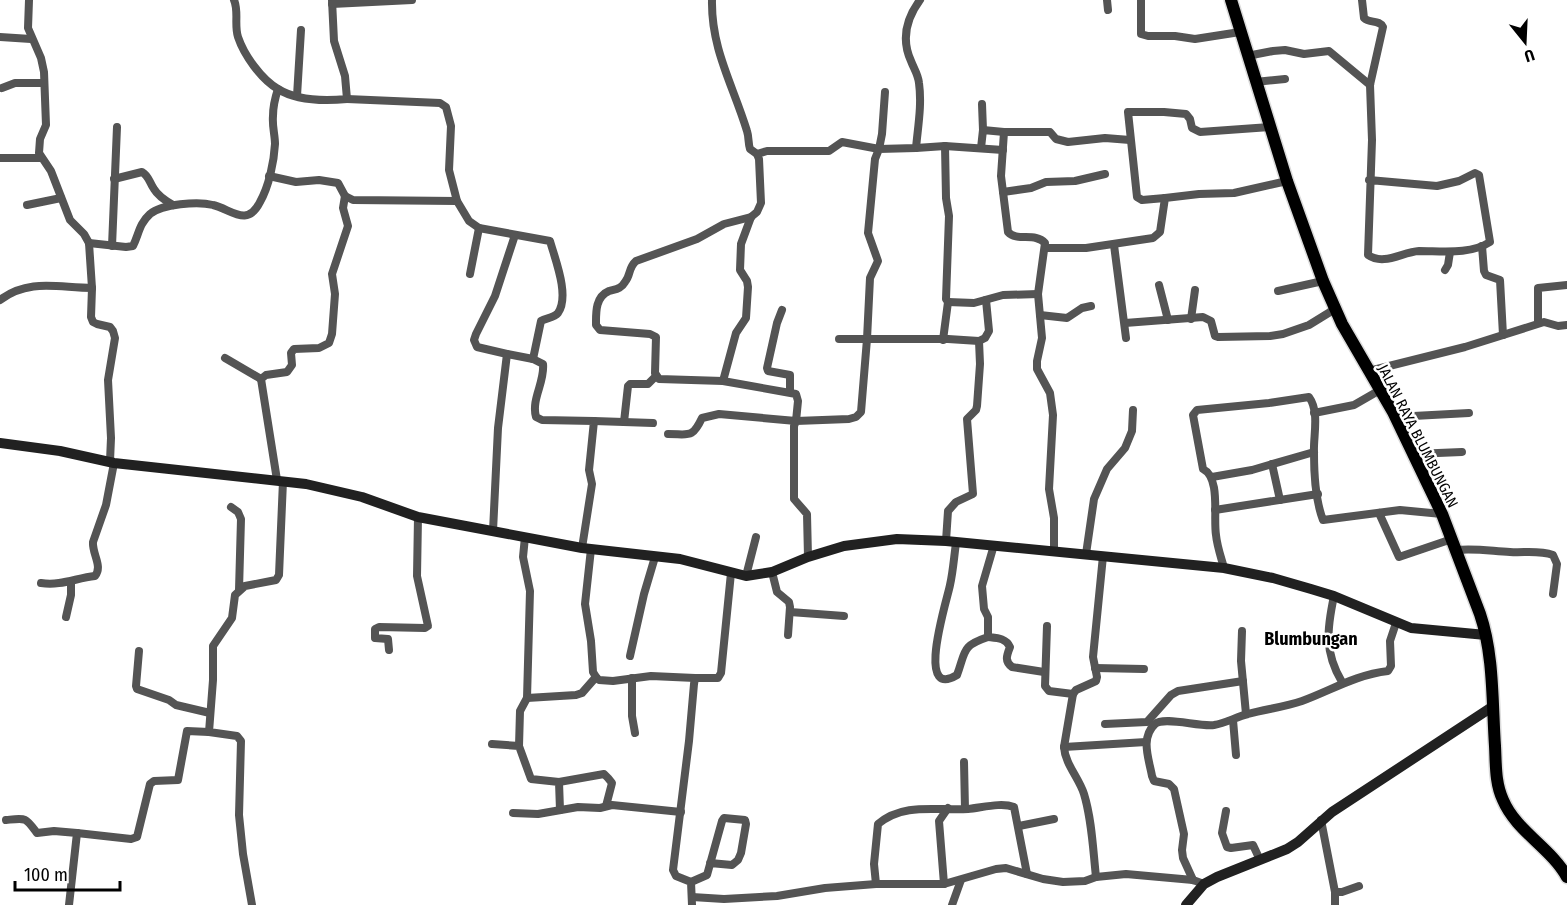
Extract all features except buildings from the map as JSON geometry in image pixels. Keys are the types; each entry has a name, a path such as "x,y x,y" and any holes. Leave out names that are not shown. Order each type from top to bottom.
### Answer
{"main road":[{"name":"JALAN RAYA BLUMBUNGAN","path":"1231,0 1287,181 1323,281 1335,309 1414,454 1442,514 1477,606 1486,635 1497,777 1502,799 1511,814 1567,877"}],"street":[{"path":"29,0 27,20 31,39 43,64 46,125 38,147 51,171 70,220 84,234 89,243 93,322 110,327 115,338 108,380 112,462 104,511 93,542 99,571 95,576 79,577 71,582 52,585 41,583"},
{"path":"234,0 237,10 236,27 241,44 261,74 278,89 297,96 326,101 347,99 440,103 446,107 451,126 449,170 457,201 469,221 479,228 550,241 562,286 562,299 559,312 552,318 544,318 541,321 533,359"},
{"path":"347,99 345,76 334,40 332,2 412,0"},
{"path":"712,0 718,53 747,132 750,149 758,154 829,151 842,142 879,149 945,146 1003,150"},
{"path":"916,148 920,108 919,80 904,39 914,9 920,0"},
{"path":"1107,0 1108,10"},
{"path":"1141,0 1141,34 1195,39 1240,32"},
{"path":"1362,0 1364,18 1379,22 1383,27 1370,85 1372,140 1369,180 1367,250 1370,256 1380,259 1418,251 1450,252 1482,246 1491,240 1479,175 1475,173 1459,181 1437,186 1369,180"},
{"path":"297,96 301,30"},
{"path":"0,37 31,39"},
{"path":"1247,56 1285,50 1299,54 1329,51 1370,85"},
{"path":"1255,82 1285,79"},
{"path":"2,88 15,83 44,83"},
{"path":"89,243 133,246 140,225 150,214 157,209 173,205 212,204 244,216 254,210 259,204 269,176 274,147 273,116 278,89"},
{"path":"668,434 690,434 698,428 702,418 719,414 796,421 840,421 856,417 861,412 870,278 878,261 870,241 868,221 875,159 882,134 885,92"},
{"path":"981,148 982,104"},
{"path":"1270,127 1200,132 1192,128 1186,114 1131,112 1127,114 1137,197 1142,200 1234,193 1287,181"},
{"path":"112,246 117,127"},
{"path":"983,130 1050,132 1059,141 1068,142 1105,138 1130,140"},
{"path":"1004,132 1001,176 1008,232 1010,235 1038,237 1043,240 1045,248 1038,294 1043,332 1037,369 1050,393 1053,415 1049,489 1054,518 1054,551"},
{"path":"943,340 948,302 946,298 949,216 946,198 945,146"},
{"path":"624,422 628,386 648,384 656,376 656,337 650,334 597,328 597,306 600,297 618,289 625,283 630,267 636,261 697,240 724,224 751,217 757,212 761,203 758,154"},
{"path":"0,158 42,158"},
{"path":"114,179 142,172 147,175 154,190 162,199 173,205"},
{"path":"1003,192 1031,188 1046,182 1075,181 1105,174"},
{"path":"269,176 296,182 319,180 338,183 345,196 353,201 457,201"},
{"path":"261,379 266,375 287,372 292,365 291,353 294,349 319,348 329,343 336,294 332,274 348,226 343,208 345,196"},
{"path":"27,205 61,198"},
{"path":"1045,248 1114,245 1157,236 1162,224 1165,198"},
{"path":"723,381 736,333 746,318 747,281 740,270 740,261 741,244 751,217"},
{"path":"470,274 479,228"},
{"path":"515,236 495,296 474,340 477,347 533,359 543,364 534,412 536,417 542,420 653,423"},
{"path":"1114,245 1126,338"},
{"path":"1482,246 1484,272 1500,280 1503,335"},
{"path":"1444,270 1448,265 1450,252"},
{"path":"1278,291 1323,281"},
{"path":"0,300 14,292 41,284 92,288"},
{"path":"1159,285 1168,320"},
{"path":"1538,323 1538,288 1567,285"},
{"path":"1191,319 1195,290"},
{"path":"948,302 974,303 1009,294 1038,294"},
{"path":"839,339 979,341 985,338 989,331 986,300"},
{"path":"1040,315 1067,318 1082,308 1091,306"},
{"path":"1125,323 1203,317 1209,320 1215,336 1218,337 1270,336 1309,325 1335,309"},
{"path":"782,310 767,368 771,372 789,375 790,392"},
{"path":"1369,371 1465,347 1538,323 1567,326"},
{"path":"979,341 977,406 967,419 973,494 956,502 948,511 951,542 950,587 935,642 935,663 938,674 951,678 957,675 965,650 977,641 988,637 1008,643 1010,647 1006,657 1012,667 1044,672"},
{"path":"493,531 498,428 507,354"},
{"path":"209,732 213,646 232,618 235,595 245,586 276,580 279,575 280,480 261,379 225,358"},
{"path":"656,376 664,379 723,381 790,392 798,397 793,431 794,499 807,514 808,557"},
{"path":"1314,413 1354,405 1380,390"},
{"path":"1224,568 1216,536 1212,477 1201,465 1193,415 1195,410 1269,404 1310,397 1314,413 1314,452 1318,494 1324,520 1400,510 1442,514"},
{"path":"1086,554 1094,499 1107,470 1125,448 1132,431 1133,410"},
{"path":"1395,417 1469,413"},
{"path":"594,421 589,470 592,484 586,548 585,604 593,672 596,677 599,680 613,681 651,676 718,678 721,673 731,573"},
{"path":"0,443 60,451 112,462 280,480 332,489 418,517 586,548 680,559 746,576 772,572 808,557 844,546 874,541 897,539 994,545 1224,568 1281,580 1334,596 1396,623 1424,630 1486,635"},
{"path":"1212,477 1314,452"},
{"path":"1414,454 1462,452"},
{"path":"1272,464 1280,500"},
{"path":"1215,510 1318,494"},
{"path":"231,507 238,512 241,519 239,590"},
{"path":"1379,513 1398,557 1454,545 1512,552 1546,552 1553,555 1557,564 1553,594"},
{"path":"389,650 387,639 375,638 375,629 425,628 428,626 417,576 418,517"},
{"path":"525,537 523,556 530,591 526,698 520,711 519,746 531,779 559,782 604,774 612,783 606,806"},
{"path":"746,576 756,537"},
{"path":"988,637 988,617 983,604 982,586 994,545"},
{"path":"1096,877 1085,800 1079,780 1065,755 1064,747 1073,694 1076,690 1096,681 1097,677 1093,657 1103,556"},
{"path":"630,656 655,557"},
{"path":"772,572 777,592 789,602 788,635"},
{"path":"66,616 71,595 71,582"},
{"path":"1334,596 1328,638 1332,660 1342,682"},
{"path":"790,612 844,616"},
{"path":"1192,880 1183,858 1184,834 1174,789 1169,784 1153,779 1146,742 1154,725 1161,721 1212,725 1246,714 1300,702 1342,682 1390,669 1390,641 1396,623"},
{"path":"1047,626 1044,672 1047,688 1073,694"},
{"path":"1242,631 1241,654 1246,714"},
{"path":"139,651 137,689 169,700 176,705 210,713"},
{"path":"1095,668 1144,669"},
{"path":"526,698 576,695 582,693 596,677"},
{"path":"632,678 634,733"},
{"path":"695,678 673,873 675,876 691,882 706,875 722,821 726,817 745,820 746,824 738,860 732,865 710,863"},
{"path":"1105,724 1147,722 1171,695 1178,691 1243,681"},
{"path":"1186,905 1204,884 1298,842 1321,820 1492,707"},
{"path":"1233,720 1236,755"},
{"path":"6,820 22,818 29,820 37,833 54,831 131,839 137,837 150,784 154,781 178,780 187,731 237,736 241,741 239,815 252,905"},
{"path":"1064,747 1146,742"},
{"path":"492,744 519,746"},
{"path":"964,762 964,809"},
{"path":"559,782 560,810"},
{"path":"513,813 538,814 578,807 600,808 620,805 681,812"},
{"path":"876,884 874,864 878,824 888,815 932,807 964,809 1014,807 1027,874"},
{"path":"944,884 939,821 948,808"},
{"path":"1226,811 1222,833 1227,847 1231,849 1253,845 1260,860"},
{"path":"1019,826 1054,819"},
{"path":"1321,820 1335,892 1335,905"},
{"path":"69,905 77,833"},
{"path":"691,882 692,901 777,896 825,888 876,884 944,884 1006,868 1043,879 1063,882 1085,882 1096,877 1126,874 1192,880 1204,884"},
{"path":"952,905 961,880"},
{"path":"1335,892 1359,886"}],"district":[{"name":"Blumbungan","path":"1311,639"}]}
